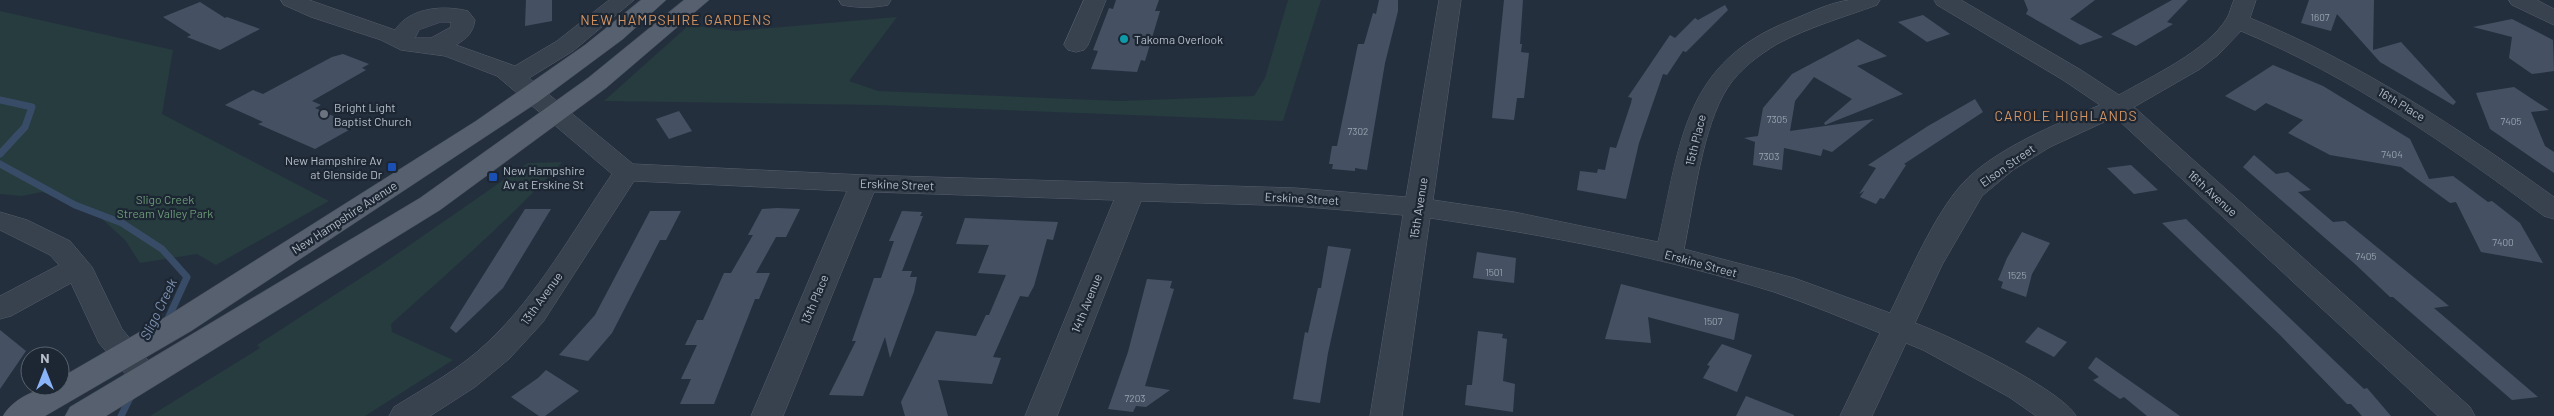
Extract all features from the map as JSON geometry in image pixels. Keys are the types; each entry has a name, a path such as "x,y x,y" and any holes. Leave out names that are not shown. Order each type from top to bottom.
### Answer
{"main road":[{"name":"New Hampshire Avenue","path":"20,416 127,355 272,264 533,94 638,16 655,0"},
{"name":"New Hampshire Avenue","path":"127,355 248,314 430,204 597,83 698,0"},
{"name":"New Hampshire Avenue","path":"81,416 112,396 127,355"}],"street":[{"path":"292,0 331,16 377,29 415,27 457,6 463,24 462,28 445,45"},
{"path":"513,77 565,46 623,0"},
{"path":"850,0 880,0"},
{"path":"1076,45 1095,0"},
{"name":"15th Avenue","path":"1386,416 1450,0"},
{"name":"15th Place","path":"1669,254 1694,137 1703,109 1714,87 1727,71 1757,46 1781,34 1869,0"},
{"name":"16th Avenue","path":"1945,0 2072,75 2118,106 2459,416"},
{"path":"2520,0 2554,18"},
{"name":"Elson Street","path":"1856,416 1951,222 1972,190 2004,164 2041,141 2118,106 2191,64 2210,50 2241,11"},
{"name":"16th Place","path":"2241,11 2396,98 2443,129 2554,210"},
{"path":"415,27 407,44 445,45 506,71 626,172"},
{"name":"Erskine Street","path":"626,172 864,183 1295,197 1418,207 1562,229 1669,254 1784,286 1899,326 1934,342 2020,389 2060,416"},
{"name":"13th Avenue","path":"404,416 464,379 498,351 532,315 626,172"},
{"name":"13th Place","path":"767,416 864,183"},
{"name":"14th Avenue","path":"1041,416 1131,191"},
{"path":"6,228 60,248 78,267 127,355"},
{"path":"0,309 78,267"}],"green space":[{"path":"1288,0 1321,0 1283,121 878,105 604,101 689,25 736,31 897,17 849,81 878,91 1120,101 1254,96 1265,78"},
{"name":"Sligo Creek Stream Valley Park","path":"0,11 173,50 162,114 329,201 216,265 197,254 140,263 125,240 101,218 69,200 42,192 22,196 0,194"},
{"path":"562,162 500,225 391,324 392,332 453,360 365,416 150,416 260,348 257,345 381,265 528,163"}],"building":[{"path":"526,0 552,0 552,21 525,26"},
{"name":"Takoma Overlook","path":"1116,0 1159,0 1155,11 1160,11 1145,61 1141,60 1137,72 1091,69 1098,51 1093,50 1109,8 1113,9"},
{"path":"1379,0 1398,0 1398,11 1385,63 1367,170 1355,168 1355,171 1332,169 1333,164 1329,164 1332,146 1337,146 1358,44 1364,44 1373,13 1376,14"},
{"path":"1504,0 1523,0 1520,44 1522,44 1521,52 1529,53 1524,98 1517,98 1514,120 1492,118"},
{"path":"2024,0 2095,0 2070,19 2103,37 2080,45 2026,14 2028,10"},
{"path":"2172,0 2188,0 2167,22 2173,24 2136,46 2111,34"},
{"path":"2309,0 2374,0 2373,50 2401,42 2456,102 2453,105 2380,62 2337,14 2331,31 2301,23"},
{"path":"200,2 225,18 227,17 260,29 220,50 187,37 191,35 163,17"},
{"path":"1725,5 1728,10 1686,52 1683,51 1667,75 1663,74 1639,143 1626,199 1577,190 1580,171 1597,173 1598,169 1605,170 1610,147 1616,148 1631,103 1632,98 1628,97 1670,35 1675,38 1695,18 1698,20"},
{"path":"1923,15 1950,34 1927,42 1898,22"},
{"path":"2512,19 2553,40 2554,71 2532,74 2509,58 2512,37 2473,27"},
{"path":"1858,39 1887,56 1857,66 1903,94 1825,125 1824,123 1852,99 1814,77 1795,101 1790,131 1874,119 1832,152 1823,149 1821,156 1784,148 1782,170 1753,165 1755,142 1744,138 1758,136 1763,108 1792,74"},
{"path":"343,54 369,64 362,68 366,70 312,101 321,105 315,108 356,126 315,149 258,124 263,122 225,105 253,90 263,94 332,57"},
{"path":"2273,65 2323,86 2410,139 2429,179 2453,176 2488,202 2492,201 2520,223 2543,263 2481,252 2456,202 2450,203 2401,167 2330,155 2288,133 2303,120 2266,103 2255,111 2225,96"},
{"path":"2514,87 2549,110 2531,112 2545,146 2554,152 2554,173 2490,129 2476,93"},
{"path":"1975,99 1983,112 1904,164 1906,165 1884,199 1880,198 1876,204 1860,197 1864,191 1859,194 1876,168 1868,165 1928,126"},
{"path":"679,111 692,131 669,139 656,119"},
{"path":"2254,155 2276,174 2288,172 2311,190 2298,192 2333,222 2345,221 2449,306 2434,308 2538,397 2512,400 2393,297 2390,297 2355,264 2243,167"},
{"path":"2131,165 2158,190 2134,194 2107,168"},
{"path":"525,209 551,209 503,288 456,333 450,328"},
{"path":"762,209 800,209 786,237 776,237 756,273 770,273 759,299 755,299 714,404 680,404 691,379 681,379 697,345 685,345 697,320 703,320 724,273 731,273 753,235 748,235"},
{"path":"650,211 681,211 666,240 660,240 612,333 588,361 559,355 595,315"},
{"path":"902,211 922,212 920,216 923,216 902,271 912,271 910,277 917,277 914,292 890,358 885,337 863,396 829,395 856,341 852,341 874,278 881,278 894,241 889,241"},
{"path":"965,218 1058,222 1053,240 1047,239 1034,286 1028,297 1020,296 993,357 1001,358 992,384 938,380 948,416 905,416 901,402 936,331 976,336 986,315 989,315 1006,275 978,273 989,245 956,244"},
{"path":"2186,219 2364,389 2367,388 2391,416 2362,416 2351,404 2347,404 2280,335 2162,223"},
{"path":"2022,232 2050,243 2032,274 2026,297 2001,288 2003,282 1998,280 2007,258"},
{"path":"1328,246 1351,249 1328,353 1320,403 1293,399 1305,332 1308,333 1318,288 1321,288"},
{"path":"1477,252 1516,258 1514,283 1473,278"},
{"path":"1147,279 1172,281 1170,288 1174,289 1145,386 1170,390 1146,407 1136,406 1133,412 1108,409 1128,352"},
{"path":"1621,284 1739,314 1734,340 1648,317 1651,343 1605,339"},
{"path":"2038,327 2067,342 2054,357 2025,342"},
{"path":"0,330 20,346 20,360 0,389"},
{"path":"1478,331 1503,334 1502,338 1507,339 1503,381 1515,384 1513,412 1465,405 1467,385 1472,385"},
{"path":"1722,344 1752,355 1737,392 1703,378 1710,366 1707,365"},
{"path":"2096,357 2180,416 2147,416 2124,397 2120,399 2093,380 2099,377 2088,368"},
{"path":"546,370 579,391 545,416 539,416 511,397"},
{"path":"1746,396 1794,415 1794,416 1736,416"}],"waterway":[{"path":"0,100 32,107 25,127 0,154"},
{"name":"Sligo Creek","path":"0,164 75,205 122,223 162,249 187,277 166,323"},
{"name":"Sligo Creek","path":"121,416 131,396"}],"place":[{"name":"Takoma Overlook","path":"1124,39"},
{"name":"Bright Light Baptist Church","path":"324,114"},
{"name":"New Hampshire Av at Glenside Dr","path":"392,167"},
{"name":"New Hampshire Av at Erskine St","path":"493,177"}],"district":[{"name":"NEW HAMPSHIRE GARDENS","path":"676,19"},
{"name":"CAROLE HIGHLANDS","path":"2066,115"}]}
